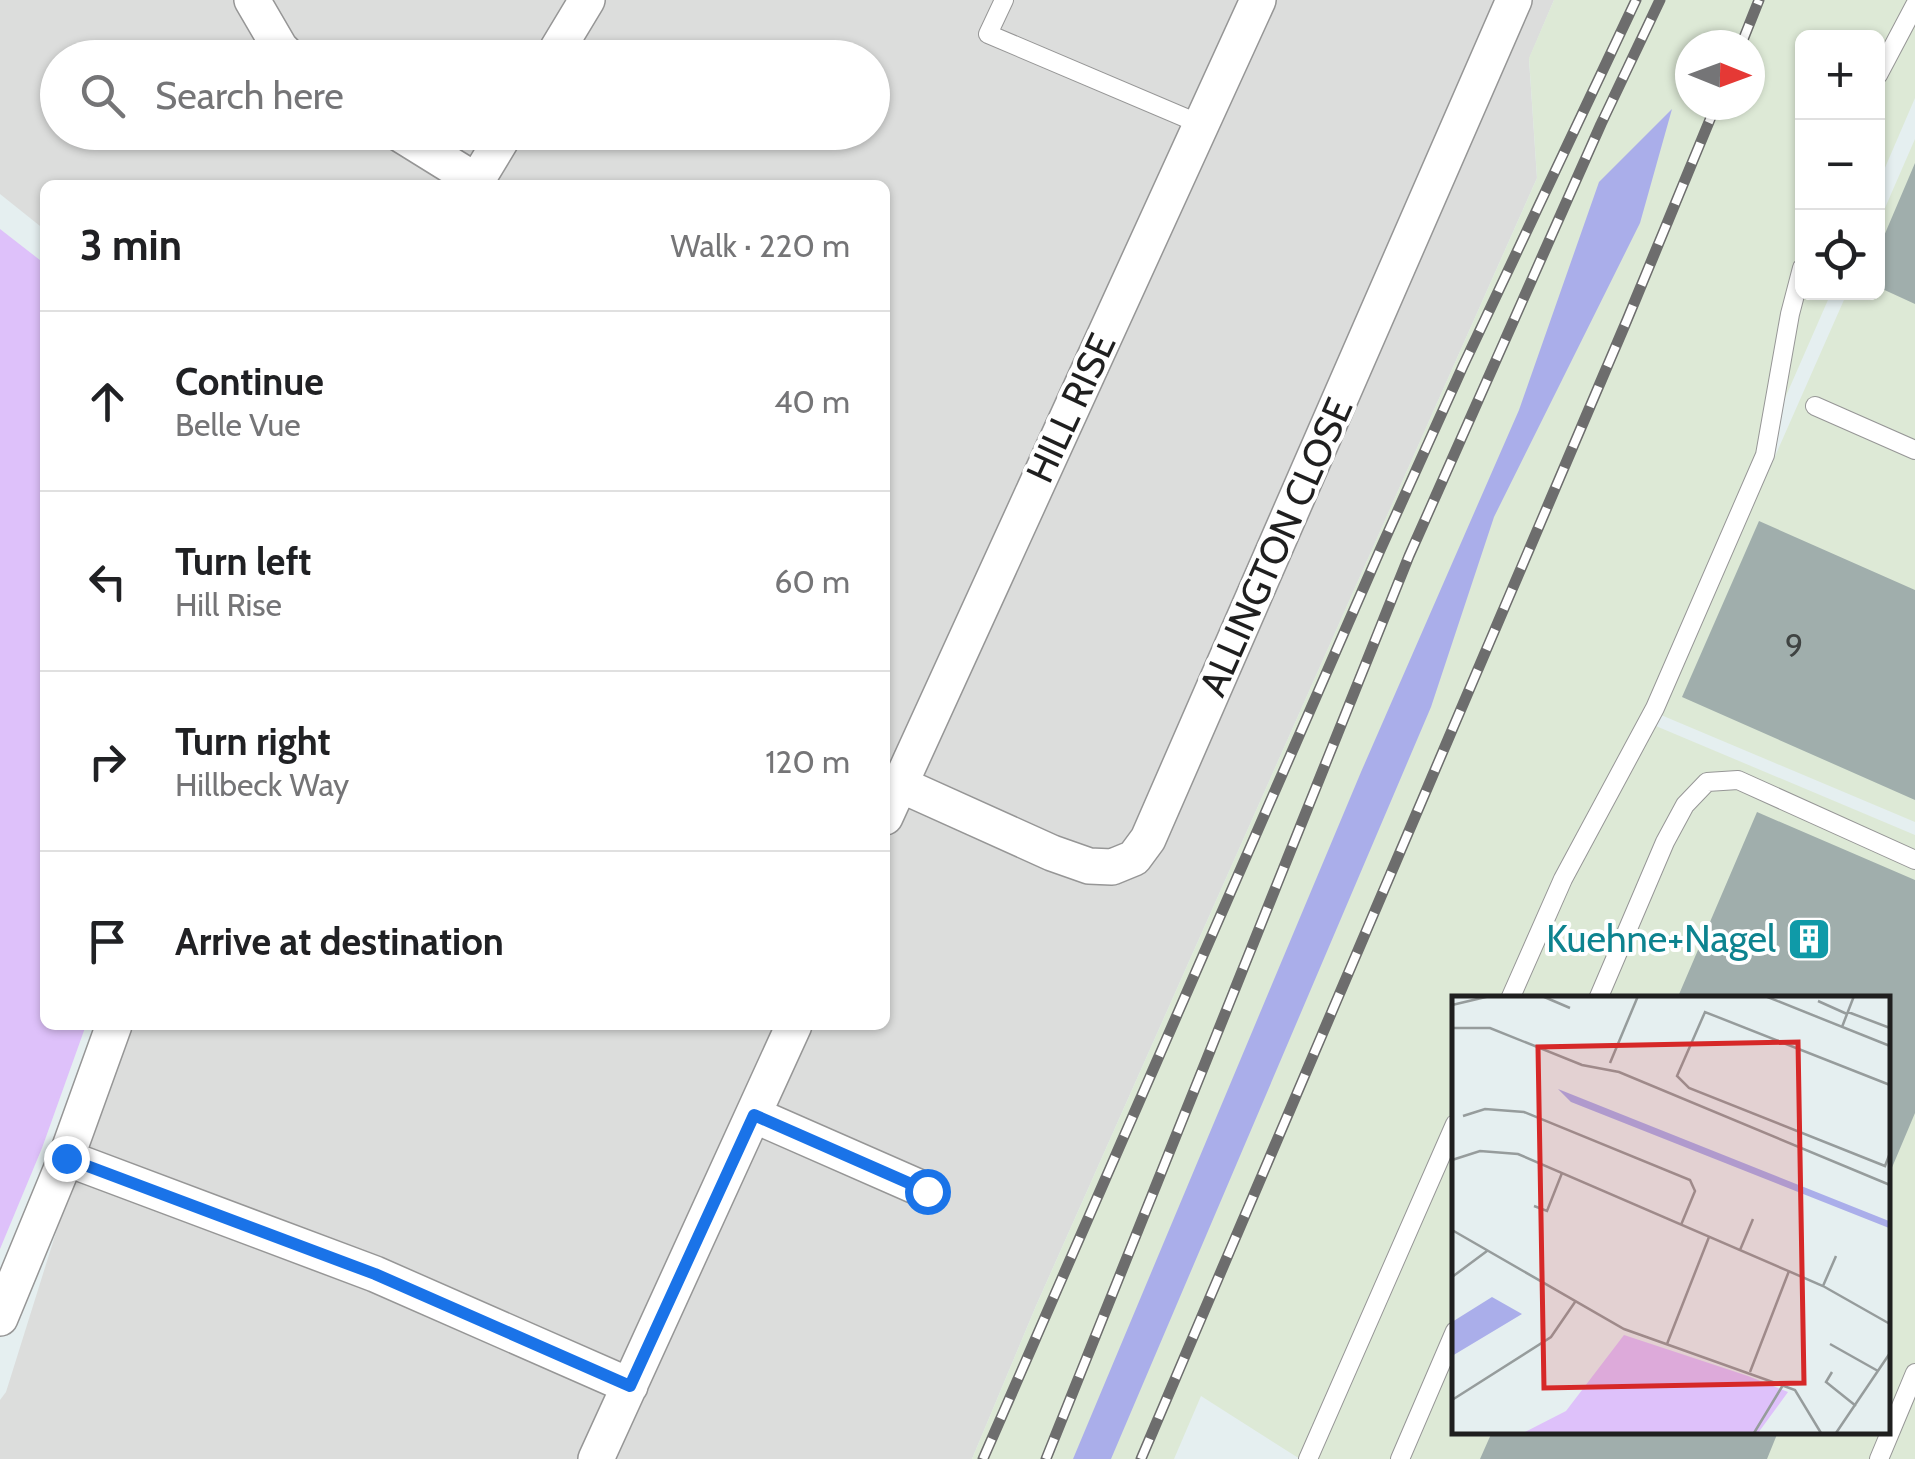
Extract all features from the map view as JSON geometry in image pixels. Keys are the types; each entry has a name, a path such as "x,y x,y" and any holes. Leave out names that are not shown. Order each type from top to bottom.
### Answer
{"street":[{"path":"252,0 275,40"},
{"path":"563,40 587,0"},
{"name":"HILL RISE","path":"890,806 1258,0"},
{"name":"ALLINGTON CLOSE","path":"900,784 1089,866 1112,867 1134,858 1148,839 1514,0"},
{"path":"425,150 470,180"},
{"path":"477,180 495,150"},
{"path":"0,1318 66,1158 112,1030"},
{"path":"596,1459 792,1030"},
{"path":"754,1115 927,1191"},
{"path":"66,1158 375,1274 630,1386"}],"lane":[{"path":"1004,0 988,34 1200,124"},
{"path":"1885,61 1915,5"},
{"path":"1511,996 1562,879 1655,708 1765,455 1795,295"},
{"path":"1815,406 1915,450"},
{"path":"1599,996 1666,842 1685,805 1707,782 1738,780 1915,860"},
{"path":"1308,1459 1452,1131"},
{"path":"1400,1459 1452,1338"},
{"path":"1880,1459 1915,1374"}],"shaded area":[{"path":"0,0 1554,0 1529,59 1537,178 1036,1306 972,1459 0,1459 0,1400 6,1392 119,1030 890,1030 890,180 40,180 40,226 0,194"},
{"path":"1554,0 1915,0 1915,98 1885,168 1885,30 1795,30 1795,300 1828,300 1644,721 1915,835 1915,1459 1300,1459 1201,1396 1174,1459 972,1459 1036,1306 1537,178 1529,58"},
{"path":"1672,109 1640,223 1494,517 1431,707 1111,1459 1073,1459 1361,772 1519,410 1599,182"},
{"path":"1915,139 1915,822 1661,715 1844,300 1885,300 1885,208"},
{"path":"0,229 40,260 40,1030 84,1030 0,1249"}],"building":[{"path":"1915,163 1915,304 1885,290 1885,234"},
{"path":"1759,521 1915,590 1915,800 1682,697"},
{"name":"Kuehne+Nagel","path":"1757,812 1915,880 1915,1113 1890,1172 1890,996 1678,996"},
{"path":"1491,1434 1777,1434 1767,1459 1480,1459"}],"railway":[{"path":"983,1459 1381,548 1636,0"},
{"path":"1046,1459 1409,556 1660,0"},
{"path":"1747,30 1759,0"},
{"path":"1141,1459 1710,120"}],"place":[{"name":"Kuehne+Nagel","path":"1809,939"}],"route":[{"path":"66,1158 375,1274 630,1386 754,1115 927,1191"}]}
